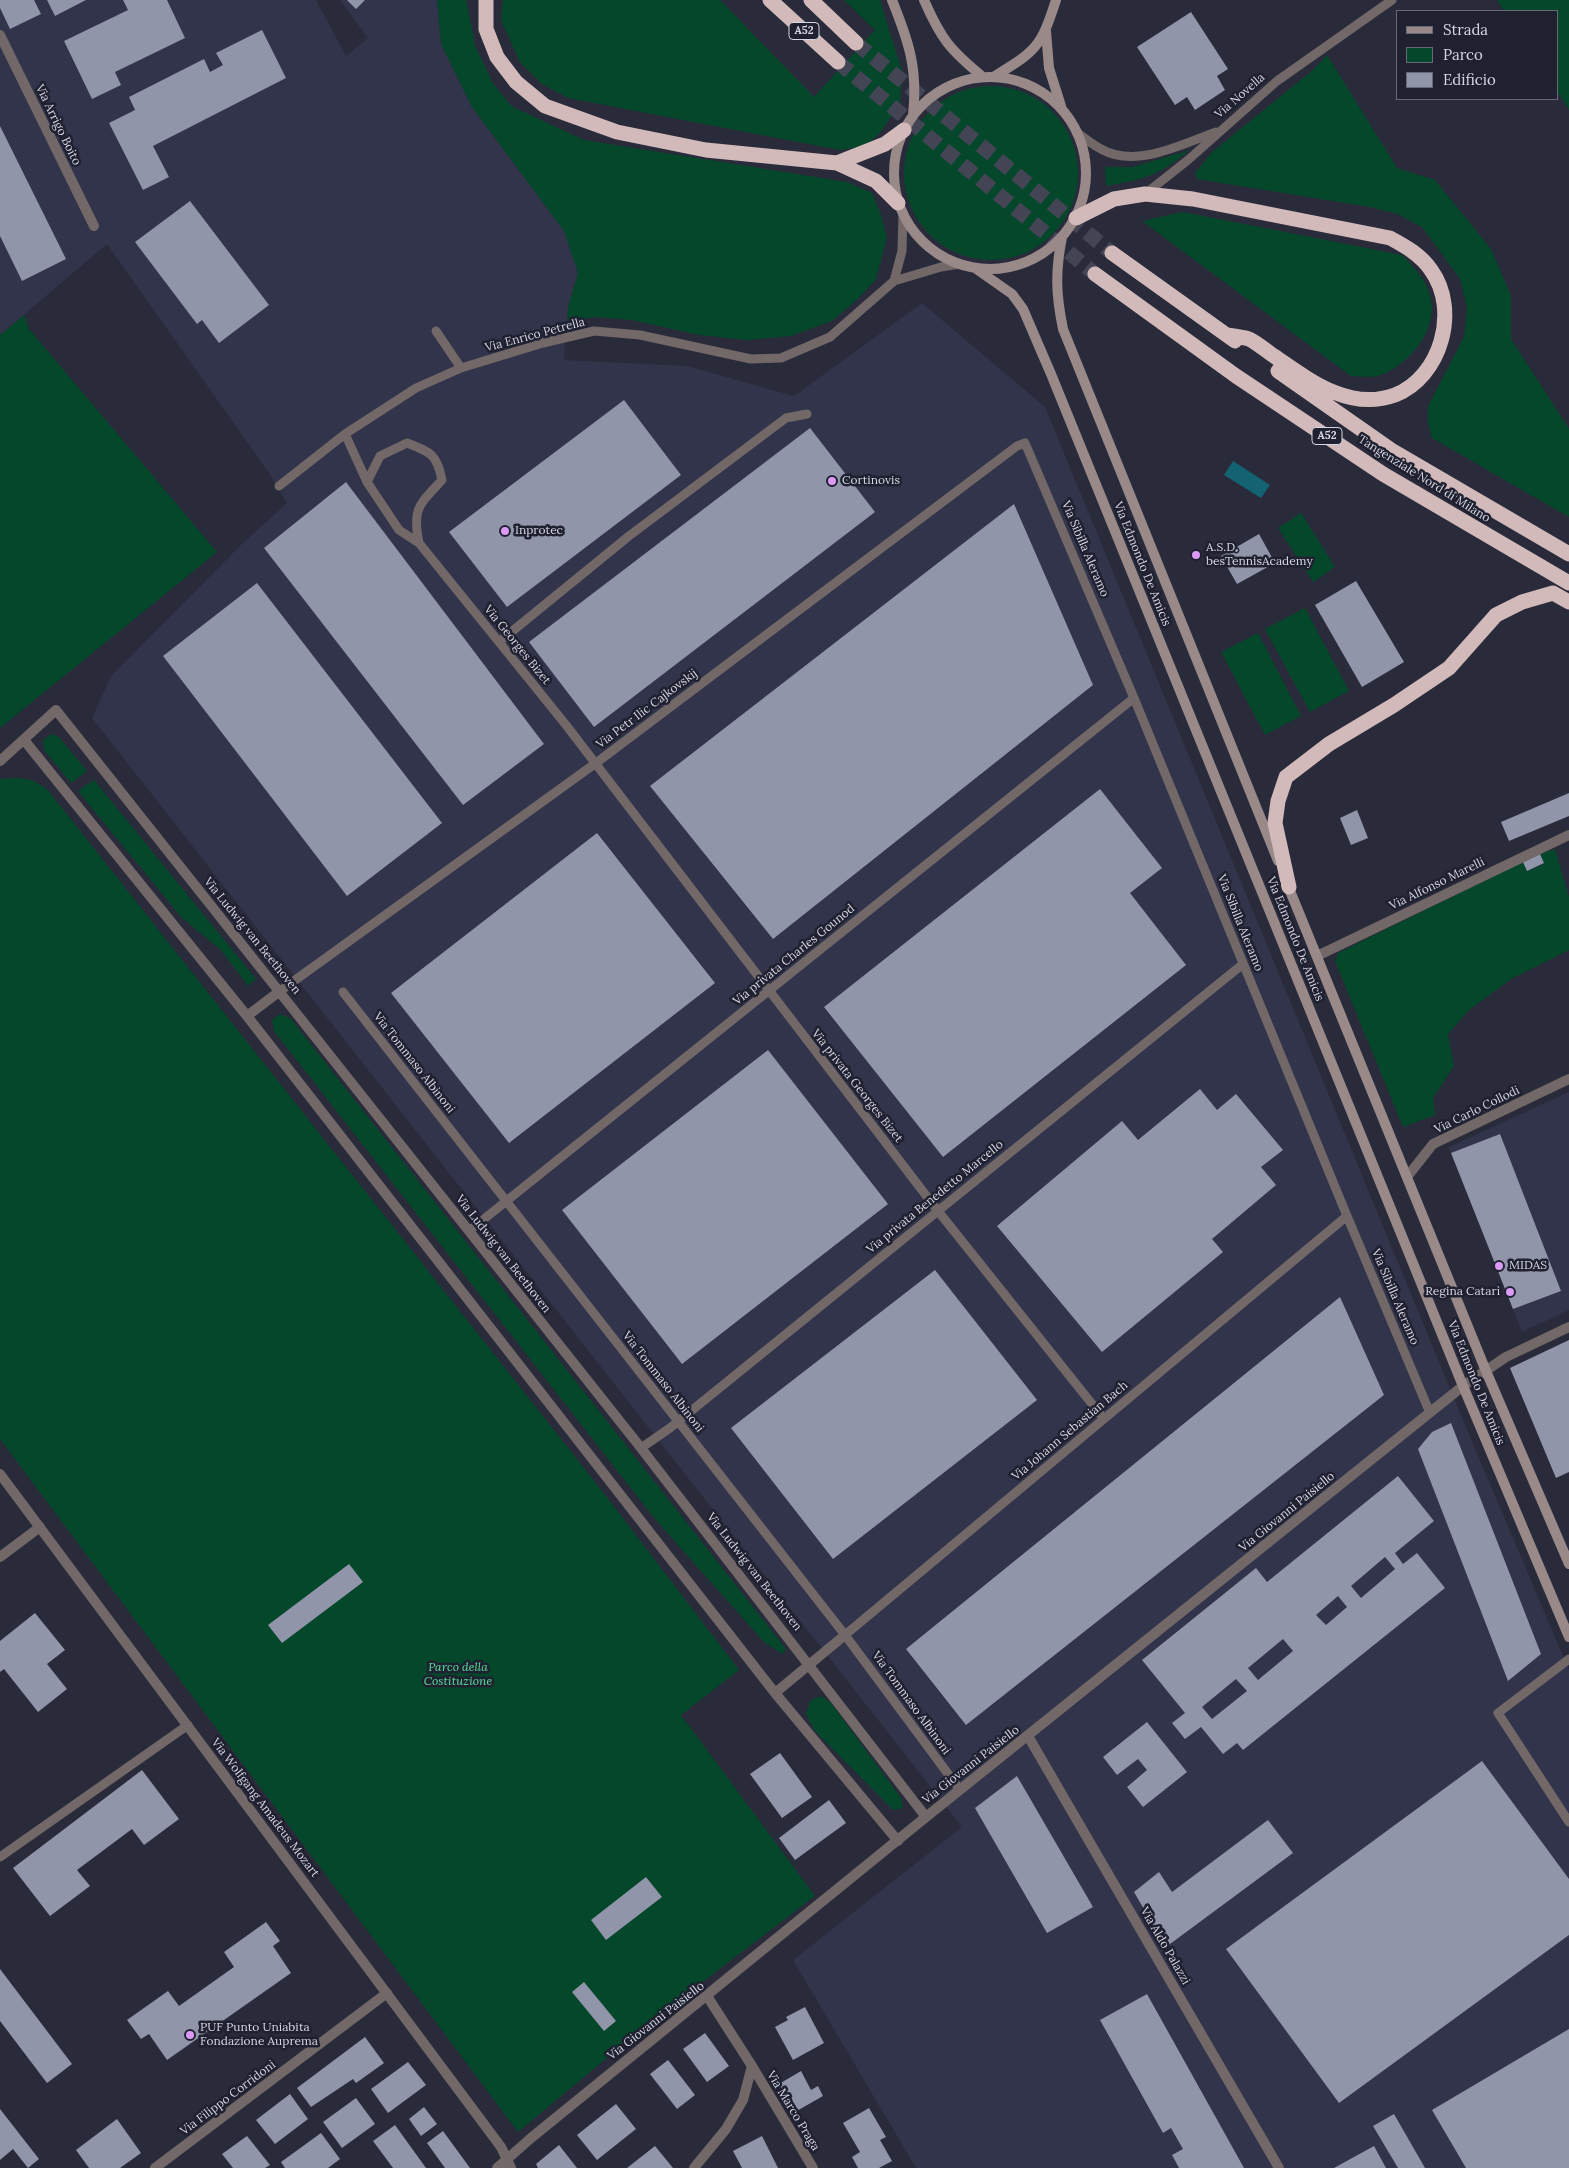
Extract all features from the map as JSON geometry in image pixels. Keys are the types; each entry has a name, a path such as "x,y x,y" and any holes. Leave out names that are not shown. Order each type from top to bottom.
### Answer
{"highway":[{"path":"486,0 486,29 496,58 516,82 545,106 616,132 706,150 837,163 876,181 901,208"},
{"name":"A52","path":"770,0 838,62"},
{"name":"A52","path":"810,0 856,43"},
{"path":"837,163 885,144 904,130"},
{"path":"1076,218 1114,199 1145,194 1193,198 1390,238 1412,250 1432,270 1441,293 1445,317 1442,342 1430,366 1416,383 1394,395 1367,400 1347,398 1307,378 1249,339 1227,335"},
{"name":"Tangenziale Nord di Milano","path":"1112,253 1391,450 1569,554"},
{"name":"Tangenziale Nord di Milano","path":"1095,274 1236,376 1383,474 1569,583"},
{"path":"1289,887 1276,823 1278,800 1286,777 1329,744 1394,705 1449,668 1496,615 1522,602 1553,593 1569,602"}],"main road":[{"path":"892,0 912,57 916,87 913,115"},
{"path":"924,0 942,39 983,76"},
{"path":"994,76 1030,54 1046,31 1056,0"},
{"path":"1046,31 1049,68 1062,107 1079,134 1087,169 1086,188 1076,218 1062,238 1043,254 1028,262 1002,268 975,268 960,264 932,249 921,240 901,208 894,167 904,130 913,115 927,101 943,89 963,80 994,76 1012,79 1033,86 1062,107"},
{"name":"Via Edmondo De Amicis","path":"1062,238 1056,264 1056,295 1063,329 1486,1371 1569,1564"},
{"name":"Via Edmondo De Amicis","path":"975,268 1012,294 1023,309 1048,366 1463,1386 1569,1637"}],"street":[{"name":"Via Arrigo Boito","path":"0,36 94,226"},
{"name":"Via Ludwig van Beethoven","path":"24,740 56,710 641,1448 810,1664 926,1817"},
{"path":"0,761 24,740 247,1016 774,1693 898,1840"},
{"name":"Via Alfonso Marelli","path":"1316,956 1569,835"},
{"path":"247,1016 280,991"},
{"name":"Via Carlo Collodi","path":"1407,1177 1433,1144 1569,1079"},
{"name":"Via Giovanni Paisiello","path":"497,2168 509,2163 707,1996 926,1817 1463,1386 1506,1357 1569,1327"},
{"name":"Via Wolfgang Amadeus Mozart","path":"0,1474 387,1994 509,2163"},
{"path":"0,1557 40,1527"},
{"name":"Via Johann Sebastian Bach","path":"774,1693 845,1635"},
{"name":"Via Aldo Palazzi","path":"1028,1736 1280,2168"},
{"name":"Via Filippo Corridoni","path":"155,2168 387,1994"},
{"name":"Via Marco Praga","path":"707,1996 752,2066 813,2168"},
{"path":"694,2168 726,2129 743,2100 752,2066"}],"lane":[{"name":"Via Novella","path":"1145,194 1188,160 1276,80 1392,0"},
{"path":"1079,134 1102,150 1122,155 1150,155 1220,130"},
{"path":"894,281 902,251 901,208"},
{"name":"Via Enrico Petrella","path":"278,486 345,434 416,388 462,368 543,343 594,331 640,335 751,359 781,358 830,337 894,281 940,267 960,264"},
{"path":"436,331 462,368"},
{"path":"499,642 630,536 786,418 807,414"},
{"path":"345,434 367,482"},
{"name":"Via Georges Bizet","path":"419,543 414,521 420,504 442,480 439,464 431,453 407,443 380,456 367,482 399,530 419,543 596,763"},
{"name":"Via Sibilla Aleramo","path":"1025,443 1134,698 1430,1413"},
{"name":"Via Petr Ilic Cajkovskij","path":"280,991 596,763 1017,446 1025,443"},
{"name":"Via privata Charles Gounod","path":"469,1231 1134,698"},
{"name":"Via privata Georges Bizet","path":"596,763 768,991 938,1211 1104,1419"},
{"name":"Via privata Benedetto Marcello","path":"641,1448 678,1421 1243,964"},
{"name":"Via Tommaso Albinoni","path":"343,992 845,1635 960,1790"},
{"name":"Via Johann Sebastian Bach","path":"845,1635 1347,1216"},
{"path":"1569,1659 1498,1713 1569,1822"},
{"path":"0,1857 188,1725"}],"shaded area":[{"path":"0,0 316,0 346,56 368,38 340,0 437,0 441,44 472,107 564,231 578,273 568,307 564,360 687,366 794,396 922,303 1045,407 1468,1432 1569,1670 1569,2168 916,2168 793,1960 962,1827 92,718 111,676 243,543 287,503 269,473 107,244 0,335"},
{"path":"1233,461 1270,485 1261,498 1224,475"},
{"path":"1569,1092 1569,1310 1522,1332 1449,1147"}],"green space":[{"path":"437,0 466,0 475,45 492,82 511,106 584,140 847,182 872,193 887,237 876,279 859,298 832,321 791,336 747,340 699,335 631,320 595,317 567,322 568,307 578,273 564,231 472,107 441,44"},
{"path":"503,0 720,0 814,97 875,30 844,0 880,0 902,71 900,104 879,134 865,146 840,150 568,98 542,84 520,62 501,20"},
{"path":"1497,0 1569,0 1569,110 1559,94 1559,10 1503,10"},
{"path":"1327,55 1397,168 1435,180 1491,249 1511,296 1511,339 1569,429 1569,517 1432,438 1428,423 1428,406 1464,337 1467,308 1460,279 1423,228 1398,214 1370,207 1197,179 1195,173 1212,152 1313,70"},
{"path":"982,86 1000,86 1032,96 1053,111 1068,132 1078,164 1078,182 1068,214 1053,235 1032,250 1016,256 1000,260 982,260 950,250 929,235 914,214 908,198 904,182 904,164 914,132 929,111 950,96 966,90"},
{"path":"1190,150 1169,166 1151,175 1106,186 1105,167 1133,167"},
{"path":"1183,212 1402,255 1422,278 1430,295 1432,308 1426,332 1411,355 1390,371 1375,377 1351,376 1142,221"},
{"path":"24,315 29,329 217,552 0,728 0,335"},
{"path":"1301,513 1335,567 1313,582 1278,528"},
{"path":"1305,608 1349,691 1310,712 1265,629"},
{"path":"1258,633 1301,716 1265,735 1221,652"},
{"path":"51,734 59,737 87,771 71,783 44,750 43,740"},
{"name":"Parco della Costituzione","path":"17,778 32,780 47,789 599,1487 739,1670 681,1715 815,1896 649,2023 518,2132 0,1439 0,779"},
{"path":"94,780 256,979 248,986 221,950 182,918 78,791"},
{"path":"1555,849 1569,897 1569,950 1511,979 1469,1010 1448,1034 1454,1066 1433,1098 1435,1115 1403,1127 1335,961 1338,953 1523,862 1527,871 1544,864 1540,854"},
{"path":"280,1014 291,1019 786,1649 782,1654 764,1642 655,1519 274,1031 272,1020"},
{"path":"821,1696 831,1703 901,1798 903,1808 893,1810 815,1731 806,1714 810,1701"}],"building":[{"path":"0,0 34,0 41,14 10,29 0,8"},
{"path":"47,0 86,0 55,16"},
{"path":"123,0 167,0 185,38 115,72 121,85 92,99 64,41 128,10"},
{"path":"347,0 365,0 356,9"},
{"path":"1191,12 1228,69 1217,76 1225,90 1195,110 1187,97 1175,105 1137,47"},
{"path":"262,30 286,78 153,146 169,177 143,190 109,123 135,110 129,97 204,59 210,72 223,65 216,53"},
{"path":"0,126 66,259 22,281 0,236"},
{"path":"190,201 269,305 219,343 202,320 197,324 135,242"},
{"path":"624,400 681,475 507,607 449,532"},
{"path":"810,428 875,512 594,727 529,642"},
{"path":"346,482 544,744 463,805 264,548"},
{"path":"1014,504 1093,685 773,939 650,786"},
{"path":"1259,534 1275,563 1237,584 1221,556"},
{"path":"1356,581 1404,662 1362,687 1315,605"},
{"path":"257,583 442,823 347,896 163,656"},
{"path":"1100,789 1162,868 1130,893 1186,965 943,1157 824,1007"},
{"path":"1569,793 1569,816 1509,841 1501,822"},
{"path":"1357,810 1368,838 1351,845 1340,818"},
{"path":"597,833 715,983 509,1143 391,993"},
{"path":"1540,854 1544,863 1527,871 1523,862"},
{"path":"768,1050 888,1204 682,1364 562,1210"},
{"path":"1200,1089 1217,1110 1236,1094 1283,1150 1261,1167 1276,1185 1212,1239 1223,1252 1102,1352 997,1226 1122,1121 1138,1140"},
{"path":"1500,1134 1561,1291 1513,1309 1451,1153"},
{"path":"935,1270 1037,1400 833,1559 731,1428"},
{"path":"1340,1297 1384,1395 966,1725 906,1649"},
{"path":"1569,1340 1569,1472 1556,1478 1510,1368"},
{"path":"1451,1423 1541,1654 1508,1681 1418,1449 1432,1432"},
{"path":"1398,1476 1434,1521 1395,1553 1403,1564 1417,1553 1445,1588 1243,1750 1237,1743 1223,1754 1201,1727 1185,1739 1172,1723 1185,1713 1142,1660 1256,1568 1267,1582","holes":["1385,1557 1395,1569 1361,1598 1351,1586","1338,1596 1347,1607 1326,1625 1316,1615","1283,1639 1293,1651 1258,1680 1248,1668","1236,1679 1247,1691 1212,1719 1202,1707"]},
{"path":"349,1564 363,1582 282,1643 268,1625"},
{"path":"35,1613 65,1650 47,1664 67,1689 38,1712 4,1669 0,1672 0,1641"},
{"path":"1147,1722 1187,1772 1143,1807 1127,1787 1147,1770 1138,1759 1117,1775 1103,1757"},
{"path":"780,1753 812,1797 782,1818 750,1774"},
{"path":"1482,1761 1569,1879 1569,1935 1339,2103 1226,1949"},
{"path":"142,1770 179,1819 144,1845 132,1829 77,1870 90,1886 50,1916 13,1868"},
{"path":"1017,1776 1093,1907 1047,1933 975,1808"},
{"path":"829,1800 846,1823 795,1860 779,1838"},
{"path":"1268,1820 1293,1853 1166,1947 1134,1892 1159,1872 1172,1892"},
{"path":"646,1877 662,1897 606,1940 591,1920"},
{"path":"266,1922 280,1941 273,1946 291,1973 167,2060 149,2034 141,2039 127,2020 168,1991 179,2006 234,1967 224,1952"},
{"path":"0,1969 72,2064 47,2083 0,2021"},
{"path":"584,1982 616,2021 604,2031 572,1992"},
{"path":"1147,1994 1244,2168 1179,2168 1172,2155 1183,2149 1171,2128 1163,2133 1100,2020"},
{"path":"805,2007 824,2043 793,2060 775,2027 788,2020 786,2017"},
{"path":"1569,2029 1569,2168 1466,2168 1432,2110"},
{"path":"705,2033 729,2066 707,2082 683,2049"},
{"path":"365,2037 384,2063 356,2083 353,2079 311,2107 297,2088"},
{"path":"668,2060 695,2095 677,2109 650,2074"},
{"path":"408,2062 426,2085 388,2113 371,2089"},
{"path":"801,2071 811,2090 818,2086 823,2096 795,2112 779,2084"},
{"path":"290,2094 308,2119 275,2144 256,2120"},
{"path":"356,2098 375,2124 342,2148 323,2122"},
{"path":"616,2104 636,2129 597,2160 577,2135"},
{"path":"424,2107 437,2124 421,2136 409,2119"},
{"path":"869,2108 886,2137 880,2140 892,2161 879,2168 858,2168 852,2157 860,2152 843,2123"},
{"path":"0,2109 39,2159 28,2168 13,2149 0,2160"},
{"path":"1394,2114 1425,2168 1398,2168 1373,2126"},
{"path":"117,2119 141,2153 120,2168 89,2168 76,2150"},
{"path":"395,2125 426,2168 393,2168 373,2141"},
{"path":"443,2131 470,2168 445,2168 427,2143"},
{"path":"321,2133 340,2159 328,2168 285,2168 281,2162"},
{"path":"247,2136 270,2165 265,2168 233,2168 222,2154"},
{"path":"762,2136 778,2168 742,2168 733,2151"},
{"path":"559,2145 577,2168 538,2168 536,2164"},
{"path":"655,2146 673,2168 627,2168"},
{"path":"1374,2146 1386,2168 1334,2168"}],"tunnel":[{"path":"856,43 1112,253"},
{"path":"838,62 1095,274"}],"place":[{"name":"Cortinovis","path":"832,481"},
{"name":"Inprotec","path":"505,531"},
{"name":"A.S.D. besTennisAcademy","path":"1196,555"},
{"name":"MIDAS","path":"1499,1266"},
{"name":"Regina Catarì","path":"1510,1292"},
{"name":"PUF Punto Uniabita Fondazione Auprema","path":"190,2035"}]}
